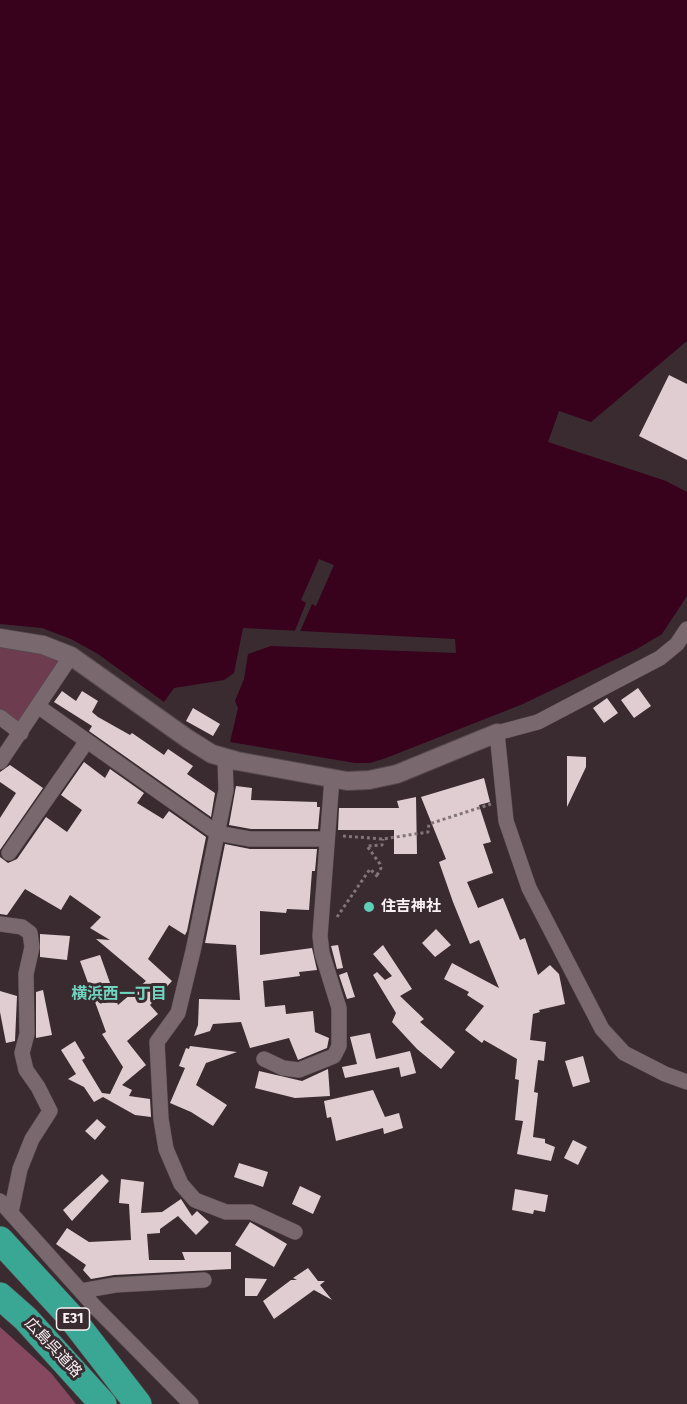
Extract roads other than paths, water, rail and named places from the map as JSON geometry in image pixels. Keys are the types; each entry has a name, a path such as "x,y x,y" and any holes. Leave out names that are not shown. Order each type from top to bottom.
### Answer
{"highway":[{"name":"広島呉道路","path":"0,1240 70,1316 138,1404"},
{"name":"広島呉道路","path":"0,1296 26,1318 103,1404"},
{"path":"70,1316 150,1404"}],"street":[{"path":"0,638 43,645 71,656 188,739 225,758 332,778 369,780 397,774 497,733 538,722 660,658 677,644 687,629"},
{"path":"0,762 71,656"},
{"path":"39,707 217,833 250,839 326,837"},
{"path":"0,717 21,733"},
{"path":"497,733 506,821 529,888 602,1029 624,1053 665,1074 687,1082"},
{"path":"9,853 87,741"},
{"path":"225,758 226,790 178,1013 158,1042 161,1119 166,1149 181,1184 195,1200 226,1212 251,1212 295,1232"},
{"path":"264,1059 283,1068 299,1070 334,1056 339,1046 339,1008 322,953 326,837 332,778"},
{"path":"0,924 22,927 30,933 32,947 26,974 27,1034 22,1053 26,1070 50,1111 32,1139 5,1206 81,1291 191,1404"},
{"path":"81,1291 116,1285 204,1280"}],"place":[{"name":"住吉神社","path":"369,907"}],"district":[{"name":"横浜西一丁目","path":"119,995"}]}
